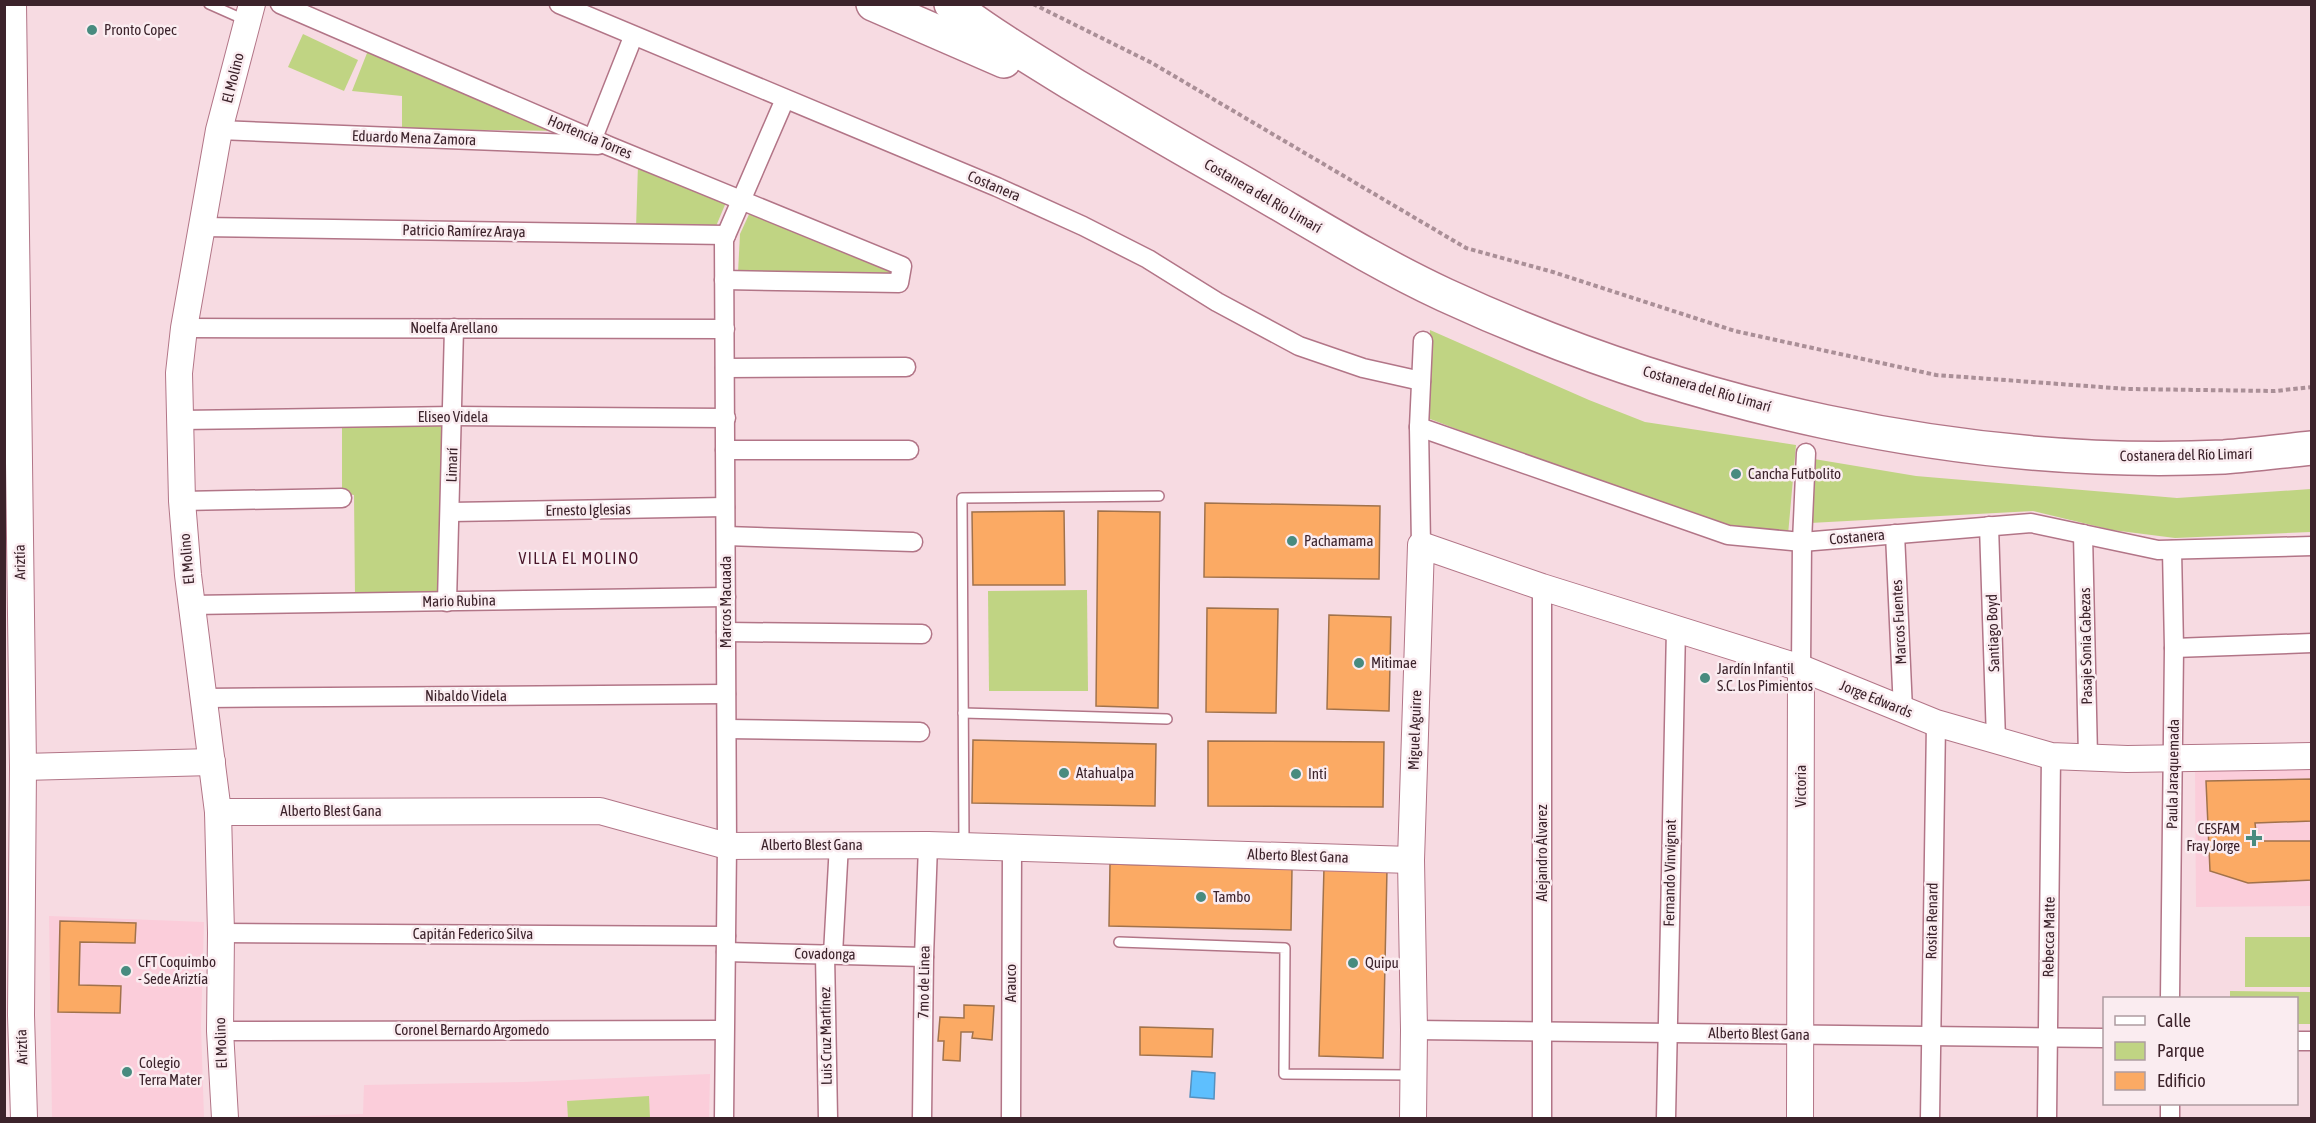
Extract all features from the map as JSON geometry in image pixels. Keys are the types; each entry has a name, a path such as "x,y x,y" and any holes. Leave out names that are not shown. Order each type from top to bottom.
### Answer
{"highway":[{"name":"Costanera del Río Limarí","path":"873,4 993,56 1155,133"},
{"name":"Costanera del Río Limarí","path":"951,4 1001,40 1155,133 1361,252 1445,294 1563,343 1674,381 1831,422 1980,447 2039,453 2156,457 2224,457 2312,448"}],"street":[{"name":"Hortencia Torres","path":"279,4 601,142 902,266 899,283 724,280"},
{"name":"Costanera","path":"559,4 1083,226 1148,259 1217,302 1299,346 1363,368 1421,381"},
{"name":"Ariztía","path":"10,7 11,309 16,487 12,619 23,767 13,1015 24,1119"},
{"name":"El Molino","path":"225,1119 220,1031 221,933 218,812 205,698 191,605 182,501 179,373 184,328 219,130 249,13"},
{"path":"601,142 633,37"},
{"name":"Marcos Macuada","path":"724,1119 727,729 724,240 785,99"},
{"name":"Eduardo Mena Zamora","path":"219,130 601,142"},
{"name":"Patricio Ramírez Araya","path":"201,226 726,235"},
{"name":"Noelfa Arellano","path":"184,328 725,329"},
{"name":"Limarí","path":"447,602 454,416 454,328"},
{"name":"Miguel Aguirre","path":"1413,1119 1411,860 1421,545 1419,426 1423,341"},
{"path":"725,368 906,367"},
{"name":"Eliseo Videla","path":"180,420 454,416 726,418"},
{"name":"Costanera","path":"1419,426 1728,535 1802,543 2031,523 2158,550 2312,546"},
{"path":"725,450 909,450"},
{"name":"Victoria","path":"1800,1119 1802,543 1806,453"},
{"path":"182,501 342,498"},
{"name":"Ernesto Iglesias","path":"450,512 725,507"},
{"name":"Santiago Boyd","path":"1989,526 1996,740"},
{"name":"Marcos Fuentes","path":"1895,534 1903,710"},
{"name":"Pasaje Sonia Cabezas","path":"2083,534 2088,757"},
{"path":"726,536 913,542"},
{"name":"Jorge Edwards","path":"1421,545 1542,587 1801,668 1936,723 2051,756 2174,758 2312,756"},
{"name":"Paula Jaraquemada","path":"2170,997 2174,758 2172,549"},
{"name":"Alejandro Álvarez","path":"1542,587 1542,1119"},
{"name":"Mario Rubina","path":"191,605 726,597"},
{"name":"Fernando Vinvignat","path":"1666,1119 1676,628"},
{"path":"726,632 922,634"},
{"path":"2174,648 2312,643"},
{"name":"Nibaldo Videla","path":"205,698 726,694"},
{"name":"Rosita Renard","path":"1930,1119 1936,723"},
{"path":"727,729 920,732"},
{"name":"Rebecca Matte","path":"2047,1119 2051,756"},
{"path":"23,767 212,762"},
{"name":"Alberto Blest Gana","path":"218,812 600,811 727,846 928,845 1411,860"},
{"name":"Luis Cruz Martínez","path":"828,1119 829,954 839,844"},
{"name":"7mo de Linea","path":"922,1119 928,845"},
{"name":"Arauco","path":"1011,1119 1012,848"},
{"name":"Capitán Federico Silva","path":"221,933 726,944"},
{"name":"Covadonga","path":"726,944 829,954 924,957"},
{"name":"Coronel Bernardo Argomedo","path":"220,1031 724,1030"},
{"name":"Alberto Blest Gana","path":"1414,1030 2103,1038"}],"lane":[{"path":"208,4 249,13"},
{"path":"964,846 962,498 1160,496"},
{"path":"963,713 1167,719"},
{"path":"1119,942 1286,948 1284,1074 1413,1076"}],"path":[{"path":"1033,4 1152,63 1466,248 1553,272 1735,331 1936,375 2128,388 2275,391 2312,387"}],"shaded area":[{"name":"CESFAM Fray Jorge","path":"2311,767 2311,906 2196,907 2195,769"},
{"path":"49,916 204,922 201,1026 204,1118 52,1118"},
{"path":"710,1074 709,1118 247,1118 363,1114 364,1085 523,1082"}],"green space":[{"path":"303,34 358,60 344,91 288,67"},
{"path":"369,48 563,131 402,129 402,96 352,91"},
{"path":"638,164 727,200 714,231 636,228"},
{"path":"751,210 892,267 891,278 738,273 740,234"},
{"path":"1430,330 1589,400 1645,422 1796,445 1788,535 1731,527 1579,476 1425,417"},
{"path":"342,422 445,424 442,593 355,595 354,495 342,493"},
{"path":"1814,459 1916,476 2177,498 2311,489 2311,532 2175,538 2112,530 2033,511 1810,523"},
{"path":"1087,590 1088,691 989,691 988,591"},
{"path":"2245,937 2311,937 2311,987 2245,987"},
{"path":"2230,991 2311,992 2311,1024 2298,1024 2298,997 2230,997"},
{"path":"649,1096 650,1118 568,1118 567,1101"}],"water":[{"path":"1192,1071 1215,1073 1214,1099 1190,1097"}],"building":[{"name":"Pachamama","path":"1205,503 1380,506 1379,579 1204,577"},
{"path":"1064,511 1065,585 973,585 972,512"},
{"path":"1098,511 1160,512 1158,708 1096,706"},
{"path":"1207,608 1278,609 1276,713 1206,712"},
{"name":"Mitimae","path":"1329,615 1391,617 1389,711 1327,709"},
{"name":"Atahualpa","path":"973,740 1156,744 1155,806 972,803"},
{"name":"Inti","path":"1208,741 1384,742 1383,807 1208,806"},
{"path":"2312,779 2312,821 2255,823 2257,841 2312,841 2312,880 2248,883 2210,871 2206,781"},
{"name":"Tambo","path":"1110,864 1292,869 1291,930 1109,926"},
{"name":"Quipu","path":"1324,867 1387,869 1383,1058 1319,1056"},
{"path":"60,921 136,923 135,943 80,942 79,985 121,986 120,1013 58,1012"},
{"path":"964,1005 994,1006 992,1040 972,1038 973,1032 961,1032 960,1061 943,1060 944,1041 938,1041 940,1017 964,1018"},
{"path":"1140,1027 1213,1029 1212,1057 1140,1055"}],"place":[{"name":"Pronto Copec","path":"92,30"},
{"name":"Cancha Futbolito","path":"1736,474"},
{"name":"Pachamama","path":"1292,541"},
{"name":"Mitimae","path":"1359,663"},
{"name":"Jardín Infantil S.C. Los Pimientos","path":"1705,678"},
{"name":"Atahualpa","path":"1064,773"},
{"name":"Inti","path":"1296,774"},
{"name":"CESFAM Fray Jorge","path":"2254,838"},
{"name":"Tambo","path":"1201,897"},
{"name":"Quipu","path":"1353,963"},
{"name":"CFT Coquimbo - Sede Ariztía","path":"126,971"},
{"name":"Colegio Terra Mater","path":"127,1072"}],"district":[{"name":"VILLA EL MOLINO","path":"579,558"}]}
